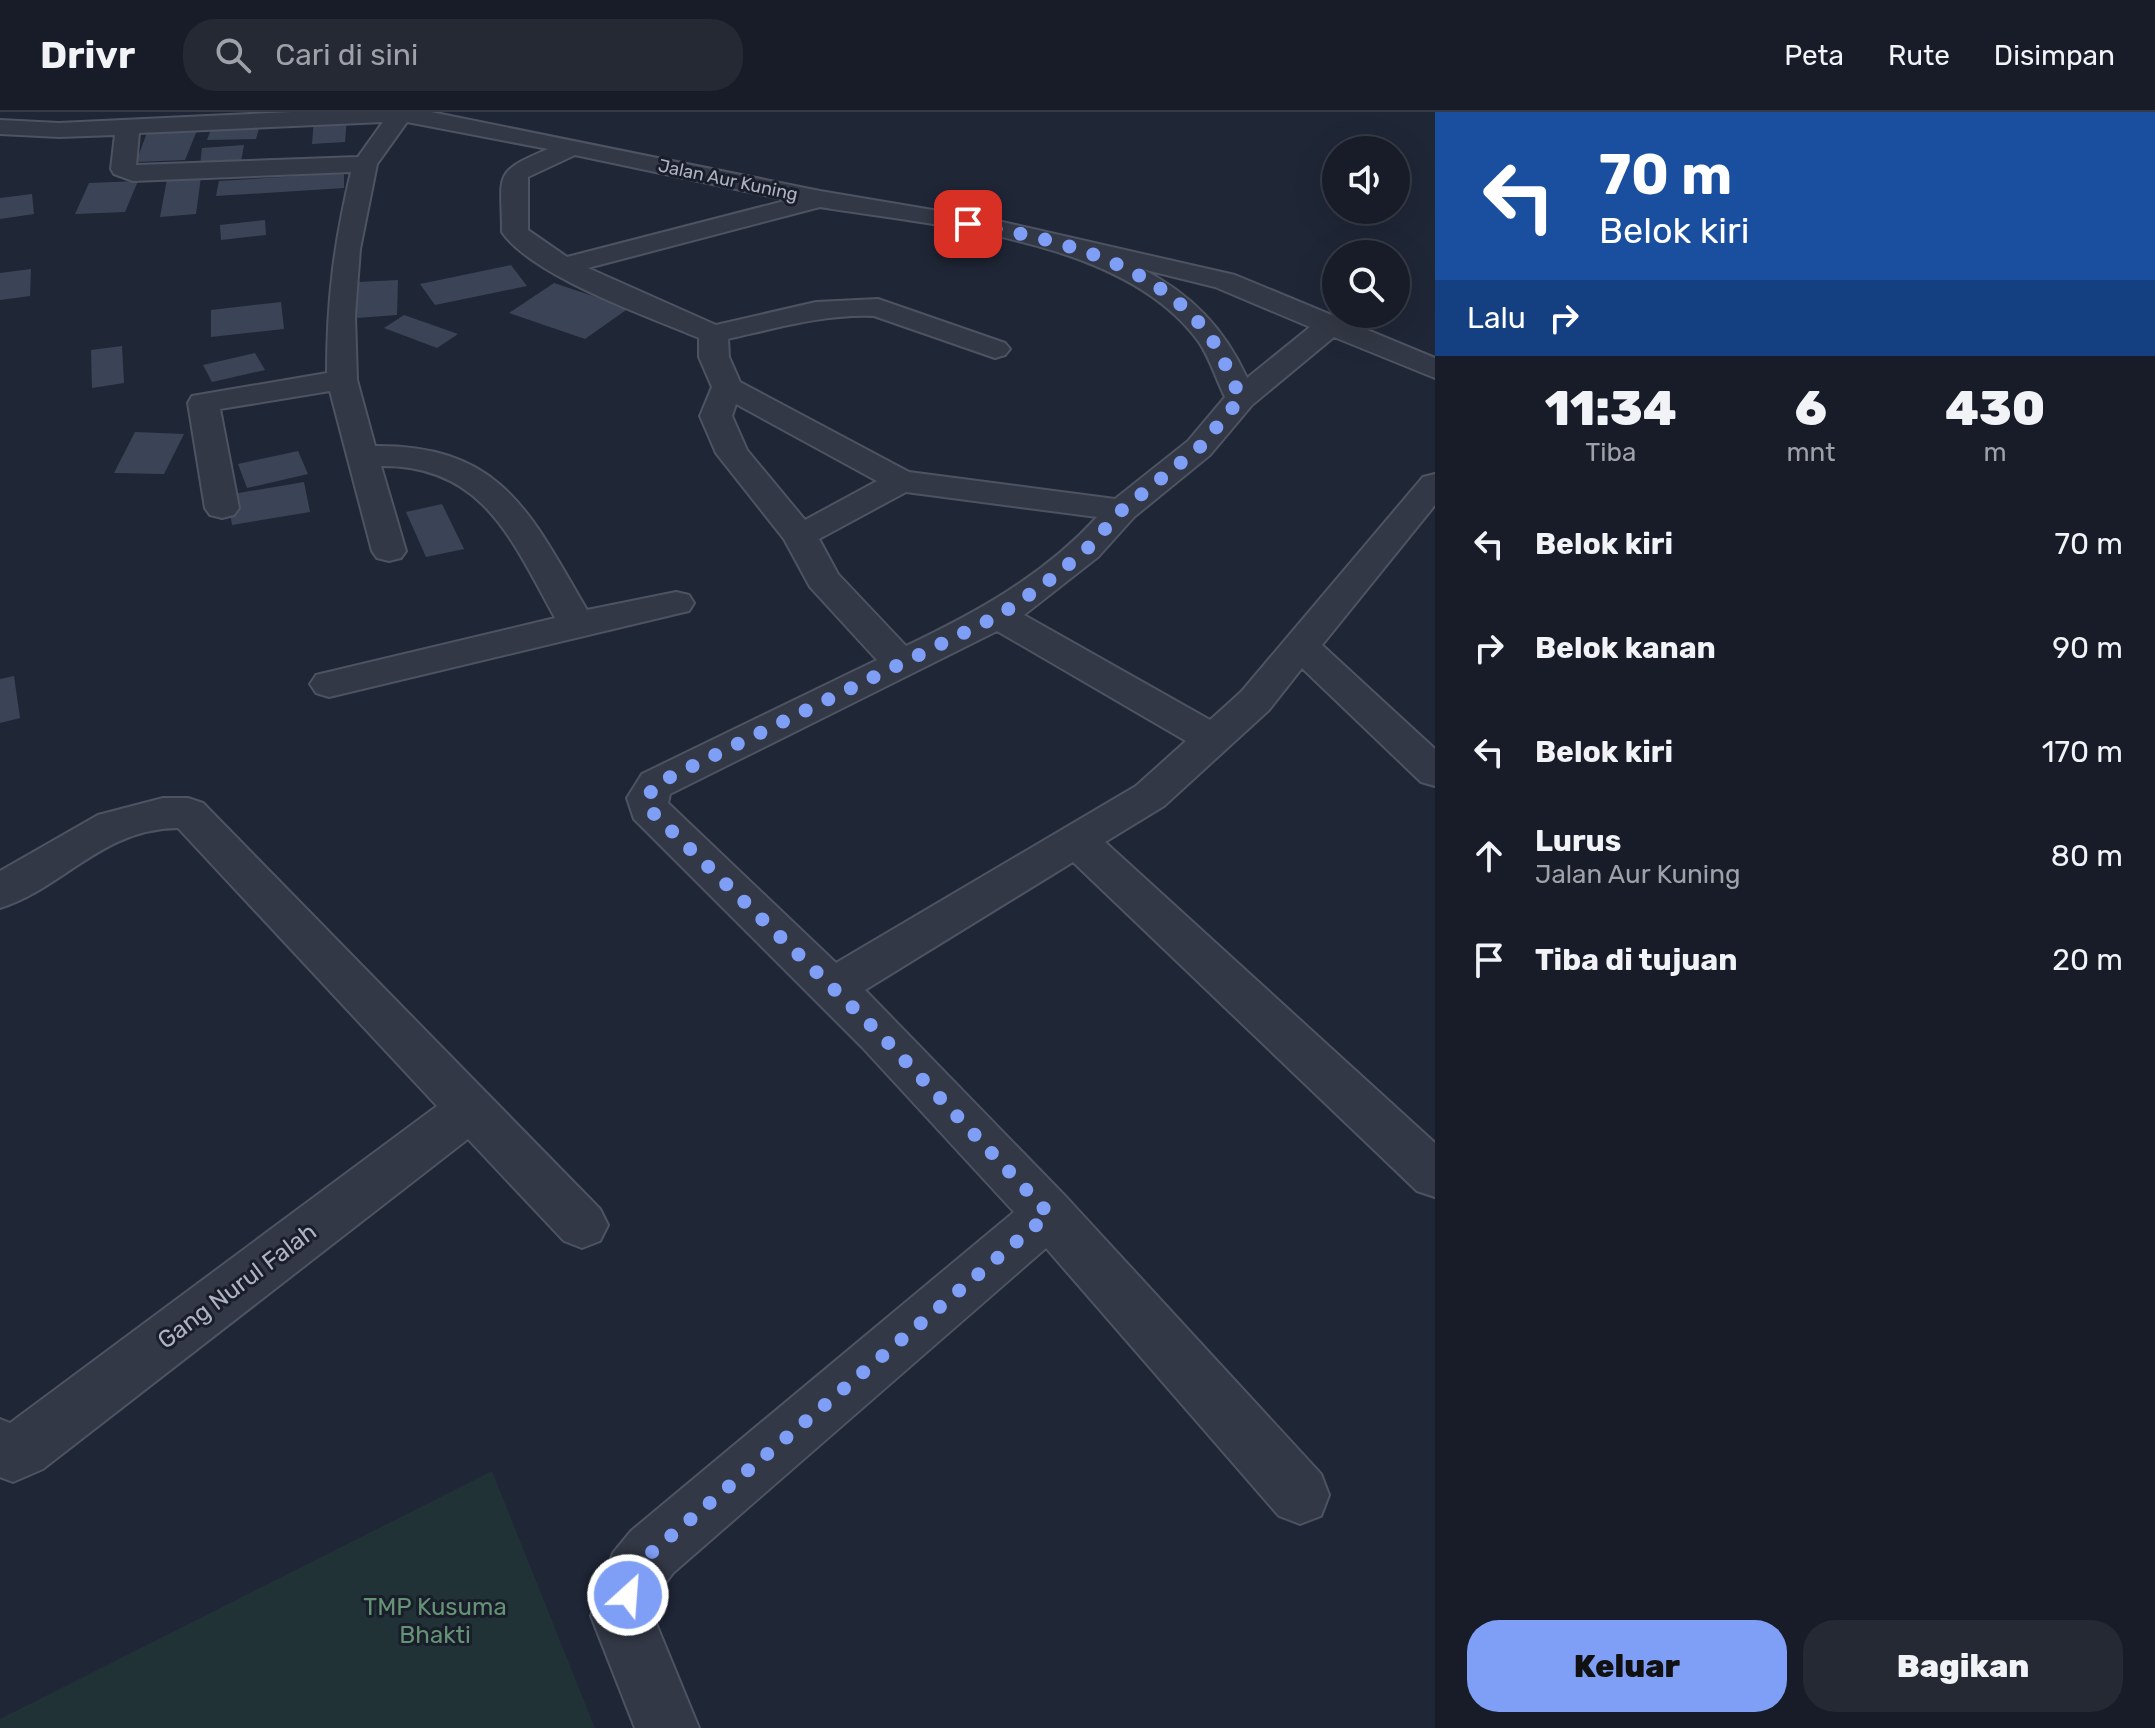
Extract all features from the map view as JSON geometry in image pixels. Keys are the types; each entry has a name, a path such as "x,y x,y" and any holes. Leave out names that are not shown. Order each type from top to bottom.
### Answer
{"street":[{"name":"Jalan Aur Kuning","path":"0,127 34,130 128,127 407,113 820,199 1062,243 1212,277 1322,321"},
{"path":"389,551 342,380 341,315 346,249 365,164 407,113"},
{"path":"128,127 123,169 133,173 365,164"},
{"path":"570,148 520,170 515,177 512,221 515,232 529,246 566,265 713,334 818,310 861,306 878,308 995,349"},
{"path":"566,265 820,199"},
{"path":"1062,243 1124,269 1179,305 1211,338 1241,398"},
{"path":"1300,1495 1049,1214 879,1033 649,809 647,798 656,784 998,616 1042,586 1086,550 1122,510 1199,448 1241,398 1327,328"},
{"name":"Jalan Aur Kuning","path":"1338,328 1435,369"},
{"path":"713,334 714,357 727,387 901,481 1122,510"},
{"path":"222,508 203,403 342,380"},
{"path":"727,387 716,416 732,453 800,536 823,579 900,663"},
{"path":"362,456 403,452 427,456 473,475 517,523 577,624"},
{"path":"800,536 901,481"},
{"path":"831,988 1150,796 1214,740 1303,648 1429,504"},
{"path":"329,684 676,603"},
{"path":"998,616 1214,740"},
{"path":"1303,648 1435,772"},
{"path":"0,892 64,851 137,818 170,812 188,813 582,1225"},
{"path":"1077,841 1435,1175"},
{"name":"Gang Nurul Falah","path":"0,1448 13,1453 23,1449 471,1108"},
{"path":"667,1728 622,1616 634,1574 652,1552 1049,1214"}],"green space":[{"name":"TMP Kusuma Bhakti","path":"492,1471 595,1728 0,1728 0,1719"}],"building":[{"path":"347,118 345,142 312,144 314,119"},
{"path":"260,125 256,139 207,140 212,126"},
{"path":"198,128 185,160 136,162 148,130"},
{"path":"244,145 241,162 200,165 202,148"},
{"path":"344,173 344,188 216,196 219,181"},
{"path":"201,177 196,214 160,217 167,179"},
{"path":"138,181 125,212 75,214 89,183"},
{"path":"32,194 34,214 0,219 0,198"},
{"path":"265,220 266,235 221,240 220,225"},
{"path":"511,265 527,286 435,305 420,284"},
{"path":"31,269 30,296 0,300 0,273"},
{"path":"398,280 397,315 356,318 358,282"},
{"path":"554,283 629,308 585,339 509,313"},
{"path":"281,302 284,329 211,337 211,310"},
{"path":"404,315 458,334 437,348 384,328"},
{"path":"122,346 124,383 92,388 91,350"},
{"path":"255,353 265,370 212,382 203,365"},
{"path":"135,432 184,434 164,474 114,473"},
{"path":"298,451 308,474 247,488 238,464"},
{"path":"304,482 310,512 232,525 227,495"},
{"path":"442,504 464,549 426,557 406,512"},
{"path":"14,676 20,718 0,723 0,679"}],"route":[{"path":"628,1595 634,1574 652,1552 1049,1214 879,1033 649,809 647,798 656,784 998,616 1042,586 1086,550 1122,510 1199,448 1241,398 1211,338 1179,305 1155,286 1124,269 1062,243 968,224"}]}
